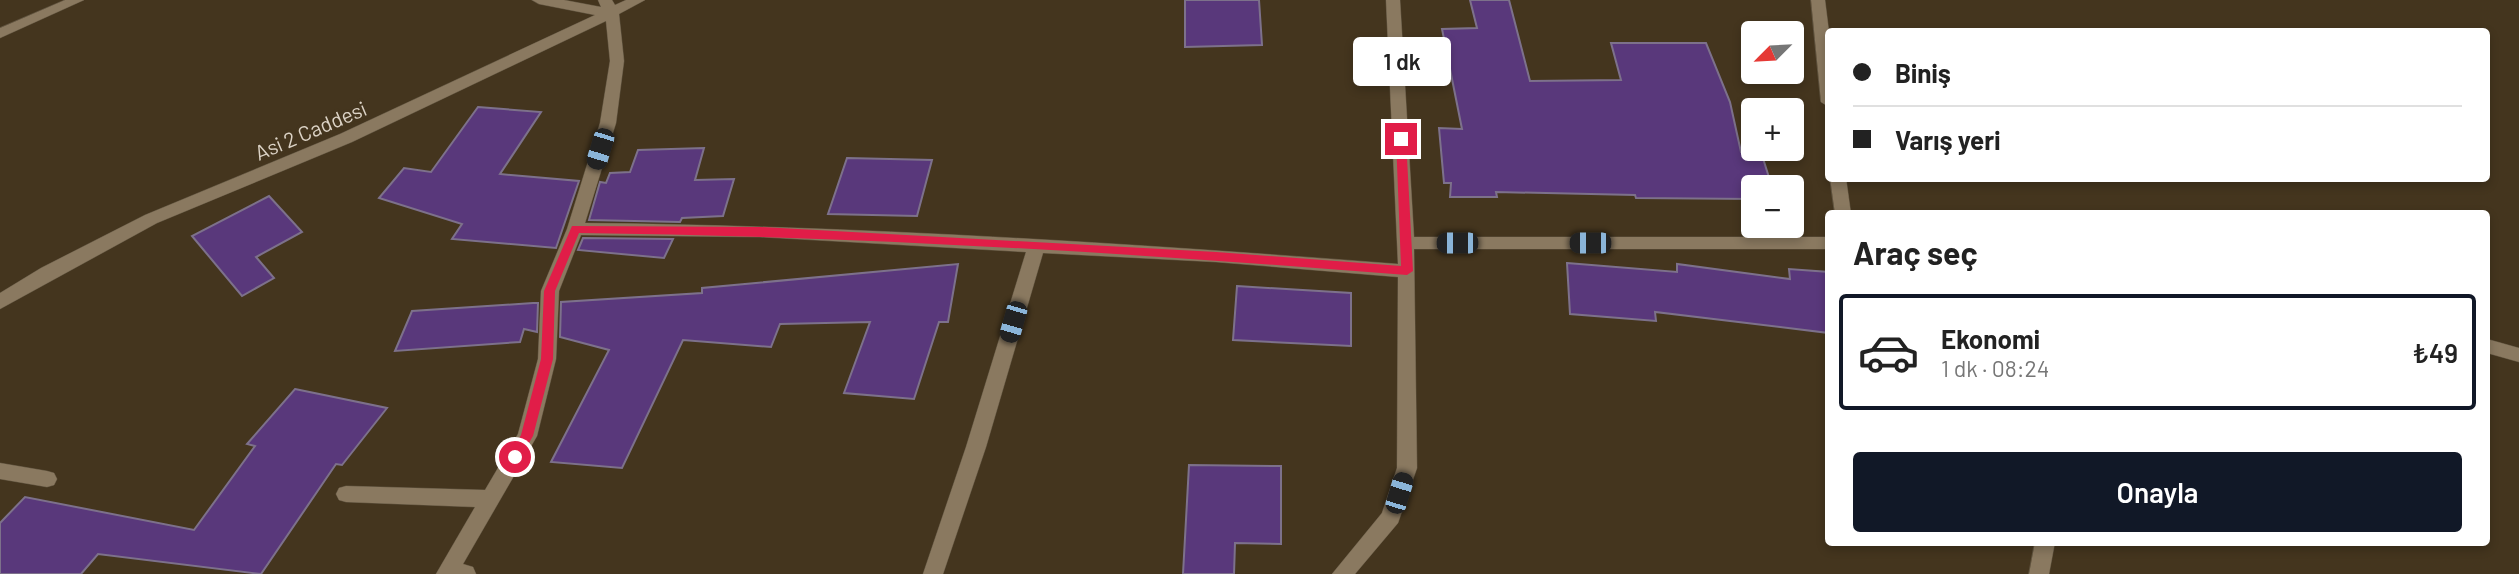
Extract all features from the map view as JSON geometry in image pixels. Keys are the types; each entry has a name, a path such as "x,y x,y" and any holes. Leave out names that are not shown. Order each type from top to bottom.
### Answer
{"street":[{"path":"0,33 77,0"},
{"path":"453,573 490,499 527,436 547,359 550,291 575,229 608,123 617,61 609,7 539,0"},
{"name":"Asi 2 Caddesi","path":"0,302 47,273 151,219 346,138 609,7 638,0"},
{"path":"1342,574 1391,517 1407,468 1407,271 1393,0"},
{"path":"1818,0 1825,65"},
{"path":"1839,182 1842,210"},
{"path":"575,229 760,231 1216,256 1407,271"},
{"path":"1404,243 1825,243"},
{"path":"933,574 976,447 1035,247"},
{"path":"2490,347 2519,355"},
{"path":"0,471 47,479"},
{"path":"346,494 490,499"},
{"path":"2039,574 2044,546"}],"building":[{"path":"1185,0 1259,0 1262,45 1185,47"},
{"path":"1470,0 1509,0 1530,81 1621,80 1611,43 1706,43 1730,102 1741,161 1764,161 1768,175 1741,175 1741,199 1496,192 1497,197 1450,197 1451,183 1444,183 1439,128 1462,129 1442,29 1477,28"},
{"path":"478,107 541,112 500,174 579,181 556,248 452,239 462,224 379,198 404,168 431,172"},
{"path":"704,148 695,180 734,179 723,216 682,218 680,222 589,220 600,182 606,183 610,173 630,172 638,150"},
{"path":"847,158 932,160 917,216 828,214"},
{"path":"269,196 302,232 256,257 274,278 242,296 192,236"},
{"path":"583,238 673,239 664,258 578,250"},
{"path":"1567,263 1677,272 1677,264 1790,279 1789,269 1825,272 1825,333 1655,312 1656,321 1570,314"},
{"path":"958,264 948,322 939,322 914,399 844,393 870,322 780,324 771,347 683,340 622,468 551,462 609,350 560,337 561,302 702,293 702,288"},
{"path":"1237,286 1351,293 1351,346 1233,340"},
{"path":"538,303 537,332 524,329 520,342 395,351 412,311"},
{"path":"295,389 387,408 342,465 336,464 261,574 98,554 81,574 0,574 0,523 25,497 194,530 255,446 247,444"},
{"path":"1189,465 1281,466 1281,544 1235,543 1234,574 1183,574"}],"route":[{"path":"515,457 527,436 547,359 550,291 575,229 760,231 1216,256 1407,271 1401,139"}]}
